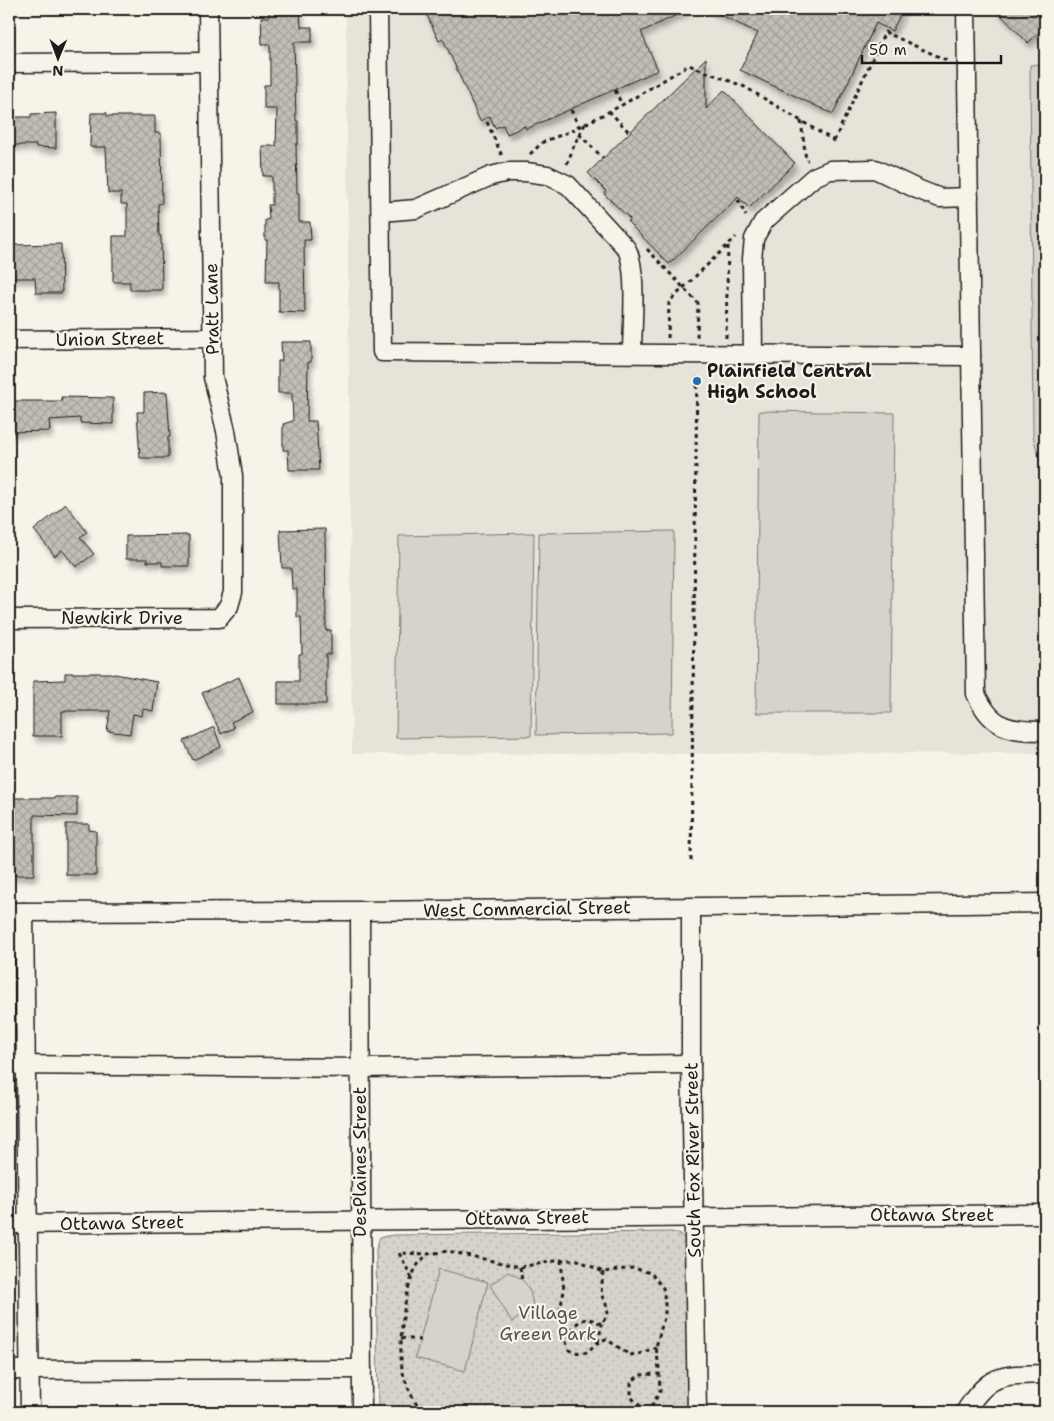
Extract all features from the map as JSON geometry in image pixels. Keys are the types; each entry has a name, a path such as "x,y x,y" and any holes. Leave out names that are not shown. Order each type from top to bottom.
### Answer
{"street":[{"name":"Pratt Lane","path":"208,9 213,377 226,430 233,476 233,592 229,606"},
{"path":"378,9 382,352 971,356"},
{"path":"966,9 976,694 983,708 992,718 1004,726 1018,731 1045,731"},
{"path":"9,63 209,62"},
{"path":"753,354 752,259 754,239 763,222 814,177 830,170 875,169 940,198 969,197"},
{"path":"381,212 416,209 491,176 508,172 547,175 568,185 626,248 630,255 633,269 632,353"},
{"name":"Union Street","path":"9,340 212,338"},
{"name":"Newkirk Drive","path":"9,619 219,618 229,606"},
{"name":"West Commercial Street","path":"16,912 360,911 1045,903"},
{"name":"South Fox River Street","path":"691,907 691,1064 697,1412"},
{"name":"DesPlaines Street","path":"360,911 362,1412"},
{"path":"16,912 17,1065 28,1224 30,1412"},
{"path":"17,1065 360,1068 691,1064"},
{"name":"Ottawa Street","path":"9,1224 1045,1214"},
{"path":"9,1370 362,1369"},
{"path":"965,1412 976,1394 991,1381 1010,1375 1045,1374"}],"path":[{"path":"522,157 531,154 543,142 579,127 622,105 689,65 745,87 835,141 884,32 950,62"},
{"path":"615,90 622,105"},
{"path":"571,110 579,127"},
{"path":"609,111 628,132"},
{"path":"801,120 806,160 803,167"},
{"path":"487,122 506,164"},
{"path":"567,164 585,124"},
{"path":"579,134 603,158"},
{"path":"806,160 815,159"},
{"path":"738,200 750,224"},
{"path":"668,341 669,302 740,233"},
{"path":"726,341 728,246"},
{"path":"691,861 697,373"},
{"path":"412,1278 399,1253 428,1254 448,1251 520,1267 561,1260 578,1260 603,1272 633,1268 651,1273 662,1288 665,1314 656,1347 659,1374 660,1391 646,1412 631,1397 631,1382 640,1374 659,1374"},
{"path":"421,1412 410,1393 400,1357 402,1318 412,1278 419,1263 428,1254"},
{"path":"561,1260 564,1291 559,1315 569,1331"},
{"path":"520,1267 522,1280"},
{"path":"598,1342 602,1324 608,1313 601,1294 603,1272"},
{"path":"602,1324 590,1319 582,1320 569,1331 566,1342 569,1350 580,1354 588,1352 598,1342 606,1339 630,1355 639,1354 656,1347"},
{"path":"401,1338 420,1340"}],"shaded area":[{"name":"Plainfield Central High School","path":"346,9 1045,9 1045,753 352,754"}],"green space":[{"path":"1045,64 1045,480 1033,436 1030,65"},
{"path":"759,411 894,413 891,713 756,713"},
{"path":"674,531 672,733 536,735 539,533"},
{"path":"534,533 531,736 396,738 399,536"},
{"name":"Village Green Park","path":"672,1232 683,1237 686,1243 689,1412 378,1412 376,1249 380,1237 394,1235"},
{"path":"439,1269 488,1282 465,1371 415,1358"},
{"path":"508,1272 520,1278 527,1286 533,1308 512,1322 490,1285"}],"building":[{"path":"269,9 300,9 301,27 312,27 312,42 294,42 296,121 298,121 298,144 296,144 299,222 310,222 311,240 304,240 305,313 279,312 279,282 266,282 267,240 265,240 265,220 269,219 268,205 272,205 272,176 263,176 262,146 276,146 277,109 264,109 264,85 270,85 270,44 262,44 261,17 269,17"},
{"path":"424,9 689,9 641,32 658,70 526,129 525,126 507,134 503,125 495,128 490,116 480,121 443,39 439,41"},
{"path":"708,9 903,9 892,31 876,23 833,114 740,70 758,33"},
{"path":"995,9 1033,9 1045,22 1045,27 1028,43"},
{"path":"706,58 706,109 724,90 795,163 749,208 738,197 669,264 628,222 630,219 604,194 606,191 588,173"},
{"path":"56,113 56,148 36,147 36,145 9,145 9,117 31,117 31,114"},
{"path":"91,113 107,113 107,116 155,116 155,133 161,133 162,203 158,204 159,236 161,236 162,290 130,290 130,282 113,282 113,236 127,236 127,204 121,204 121,193 108,193 106,147 90,147"},
{"path":"61,244 62,293 36,293 35,278 9,278 9,245"},
{"path":"281,342 311,342 311,362 308,362 307,421 316,421 319,470 289,470 288,450 283,450 283,424 293,421 292,393 278,393 278,361 282,361"},
{"path":"167,392 170,437 168,437 168,458 140,458 137,412 144,412 144,393"},
{"path":"61,397 113,398 113,424 80,423 80,418 49,420 50,431 9,432 9,401 62,401"},
{"path":"66,504 87,532 80,537 94,554 76,567 62,550 55,556 34,530"},
{"path":"325,529 326,631 331,630 331,654 326,654 326,704 278,704 278,681 299,681 299,654 302,654 301,617 297,617 297,589 292,589 291,568 282,568 280,530"},
{"path":"189,535 189,566 162,566 162,562 147,562 147,559 126,559 126,536"},
{"path":"65,673 110,673 157,682 153,711 143,709 142,716 133,714 130,734 107,731 110,711 62,711 62,736 33,736 33,681 65,680"},
{"path":"239,677 253,712 231,722 234,728 221,734 202,693"},
{"path":"214,727 221,747 193,760 184,741"},
{"path":"77,797 77,816 34,815 34,875 9,875 9,798"},
{"path":"66,824 89,824 89,830 96,831 96,875 66,875"}],"place":[{"name":"Plainfield Central High School","path":"697,381"}]}
